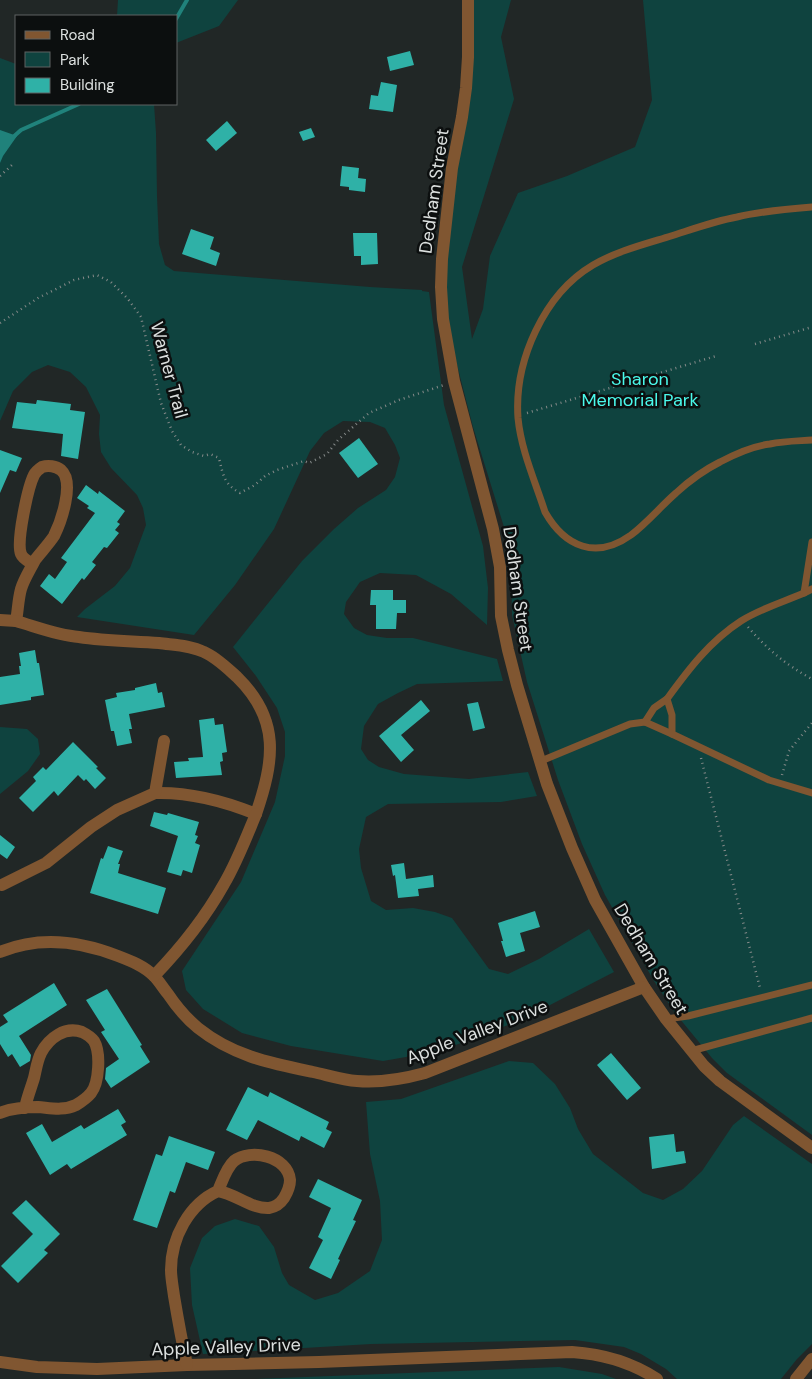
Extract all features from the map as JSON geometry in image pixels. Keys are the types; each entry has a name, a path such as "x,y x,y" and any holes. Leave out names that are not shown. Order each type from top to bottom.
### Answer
{"street":[{"name":"Dedham Street","path":"468,0 466,88 452,168 442,259 443,319 454,381 493,529 500,567 501,616 517,685 553,801 584,876 644,987 691,1051 720,1081 812,1148"},
{"path":"16,621 20,590 33,564 54,536 62,515 67,484 62,471 50,466 35,472 20,531 20,554 25,560 33,564"},
{"path":"0,620 16,621 59,634 78,637 165,644 204,652 230,670 243,683 264,715 269,732 271,751 269,768 256,814 235,863 214,902 184,942 154,976"},
{"path":"155,793 164,741"},
{"path":"2,885 46,864 91,827 117,810 155,793 206,798 234,805 256,814"},
{"name":"Apple Valley Drive","path":"0,952 29,944 54,942 66,942 100,949 145,968 154,976 180,1010 197,1027 240,1054 263,1062 356,1081 407,1078 424,1073 644,987"},
{"path":"0,1113 7,1110 36,1107 67,1108 81,1102 91,1094 96,1081 98,1065 97,1048 90,1037 76,1030 61,1033 50,1040 38,1059 24,1108"},
{"path":"187,1365 180,1334 171,1271 172,1255 182,1224 203,1199 218,1191 230,1166 241,1157 258,1155 272,1158 286,1168 290,1180 282,1202 270,1208 254,1205 236,1196 218,1191"},
{"name":"Apple Valley Drive","path":"0,1362 37,1367 97,1369 572,1352 594,1354 620,1360 636,1366 657,1379"},
{"path":"796,1379 812,1359"}],"lane":[{"path":"812,207 736,217 691,229 618,253 593,265 562,291 547,310 538,326 523,366 519,390 518,416 521,441 550,521 572,542 580,546 599,548 611,545 632,534 678,491 720,461 753,448 770,444 812,440"},
{"path":"804,593 812,542"},
{"path":"645,722 654,708 667,699 688,670 723,634 765,609 812,589"},
{"path":"667,699 672,715 672,734"},
{"path":"541,760 630,724 645,722 739,767 779,784 812,794"},
{"path":"666,1019 688,1016 812,985"},
{"path":"691,1051 812,1018"}],"path":[{"path":"0,176 12,165"},
{"name":"Warner Trail","path":"0,323 38,298 74,280 96,275 111,282 128,299 141,317 161,403 172,431 181,445 192,452 204,456 210,454 219,458 223,478 231,488 240,493 271,473 304,462 309,463 327,454 338,440 369,413 454,381"},
{"path":"755,344 812,327"},
{"path":"518,416 716,356"},
{"path":"742,621 765,646 794,669 812,679"},
{"path":"779,784 789,751 812,724"},
{"path":"701,748 701,755 762,997"}],"green space":[{"path":"118,0 238,0 219,26 178,42 178,15 117,15"},
{"name":"Sharon Memorial Park","path":"473,0 511,0 501,37 514,99 462,267 472,339 483,309 490,256 518,193 567,176 635,147 652,100 643,0 812,0 812,1135 727,1073 712,1058 675,1013 654,981 605,895 582,844 558,780 527,682 512,615 511,566 504,527 473,427 448,330 444,277"},
{"path":"0,58 15,64 15,105 154,105 159,244 165,265 174,271 429,292 444,405 483,546 488,588 487,625 451,594 416,575 380,573 360,582 346,602 344,614 354,628 367,635 387,638 413,638 497,659 503,681 417,684 398,693 378,704 364,726 361,749 368,760 379,767 404,774 469,779 528,772 537,796 501,802 388,804 366,817 359,849 361,868 371,901 386,910 413,908 435,912 452,918 489,969 508,974 539,959 589,929 614,972 521,1020 440,1051 383,1061 291,1046 242,1033 203,1009 186,990 182,971 241,882 275,802 285,756 285,732 277,708 256,676 233,647 302,561 358,508 386,490 395,477 400,458 385,428 370,422 343,421 324,433 310,451 274,529 235,585 194,635 77,617 115,586 130,568 146,525 143,508 137,495 111,468 101,452 99,434 100,415 86,387 70,372 48,365 32,372 13,391 0,421"},
{"path":"0,727 27,729 38,739 40,754 28,771 0,794"},
{"path":"509,1061 533,1063 555,1084 570,1108 578,1129 593,1154 643,1193 663,1200 683,1189 702,1171 733,1125 744,1116 812,1164 812,1344 781,1379 677,1379 666,1369 641,1354 624,1347 575,1340 371,1344 203,1354 192,1305 190,1268 202,1238 215,1226 235,1219 259,1226 274,1247 282,1273 289,1285 315,1300 338,1293 370,1271 382,1240 380,1201 370,1154 366,1102 401,1099"},
{"path":"559,1367 602,1374 616,1379 255,1379"}],"shaded area":[{"path":"0,130 17,136 0,163"}],"building":[{"path":"410,51 414,65 390,71 387,57"},
{"path":"381,82 397,85 393,112 369,109 371,95 378,96"},
{"path":"227,121 237,133 216,151 206,140"},
{"path":"311,128 315,137 303,141 299,132"},
{"path":"342,166 359,168 358,178 366,179 365,192 349,190 349,187 340,186"},
{"path":"191,229 214,237 210,249 220,253 216,266 182,254"},
{"path":"353,233 377,233 378,264 361,265 361,256 354,256"},
{"path":"37,400 71,404 70,410 85,412 78,459 61,456 63,434 12,428 17,402 36,404"},
{"path":"359,438 378,464 358,478 339,453"},
{"path":"0,450 22,458 16,472 10,470 0,493"},
{"path":"86,485 98,494 99,491 125,511 117,522 120,524 115,530 119,533 107,548 104,547 92,562 96,565 84,580 82,578 62,604 40,586 49,574 55,579 67,562 61,558 95,513 87,508 89,506 77,498"},
{"path":"371,590 393,590 393,600 406,600 406,613 397,613 396,629 376,629 376,605 370,605"},
{"path":"35,650 44,695 31,697 31,700 0,705 0,677 20,674 19,653"},
{"path":"156,683 158,693 162,692 165,707 129,714 132,729 129,729 132,743 117,746 114,731 111,731 105,700 117,697 116,693 135,690 135,688"},
{"path":"421,700 430,711 401,735 414,750 401,762 379,736"},
{"path":"478,702 485,728 473,731 467,704"},
{"path":"214,718 215,725 223,724 227,752 222,753 223,761 220,762 222,775 176,778 174,762 189,761 188,758 203,757 199,720"},
{"path":"73,742 98,767 96,768 106,778 95,789 86,779 84,781 78,775 58,796 54,791 33,812 19,798 36,781 33,777 43,767 46,770"},
{"path":"154,812 167,815 168,813 199,822 195,835 198,836 195,843 200,845 192,873 183,870 181,876 167,872 178,836 150,826"},
{"path":"0,835 15,847 7,859 0,854"},
{"path":"108,846 123,851 118,864 120,864 118,873 166,888 158,914 90,893 101,858 103,859"},
{"path":"404,863 406,879 433,875 434,887 418,889 419,896 398,898 395,875 393,876 391,865"},
{"path":"535,911 540,927 520,933 525,951 506,957 498,923"},
{"path":"54,983 67,1005 19,1036 31,1055 30,1061 20,1067 12,1054 8,1057 0,1044 0,1027 8,1022 3,1015"},
{"path":"107,989 142,1045 140,1046 150,1062 111,1088 105,1079 106,1068 119,1059 101,1032 105,1030 86,1000"},
{"path":"611,1053 641,1088 627,1100 597,1065"},
{"path":"248,1087 268,1097 270,1092 329,1122 326,1129 332,1132 324,1148 301,1136 299,1141 258,1120 247,1140 226,1130"},
{"path":"118,1109 126,1122 121,1125 127,1135 71,1169 67,1164 50,1175 26,1133 42,1124 52,1142 81,1125 84,1129"},
{"path":"674,1134 676,1152 684,1151 686,1163 652,1169 649,1137"},
{"path":"169,1136 215,1152 208,1170 186,1162 175,1193 170,1191 157,1228 133,1220 156,1154 162,1156"},
{"path":"318,1179 362,1200 353,1220 356,1221 331,1279 309,1268 323,1240 318,1237 331,1208 309,1197"},
{"path":"26,1200 60,1234 44,1250 48,1253 18,1283 1,1266 33,1234 12,1213"}],"waterway":[{"path":"178,16 187,0"},
{"path":"12,138 21,130 77,105"}]}
